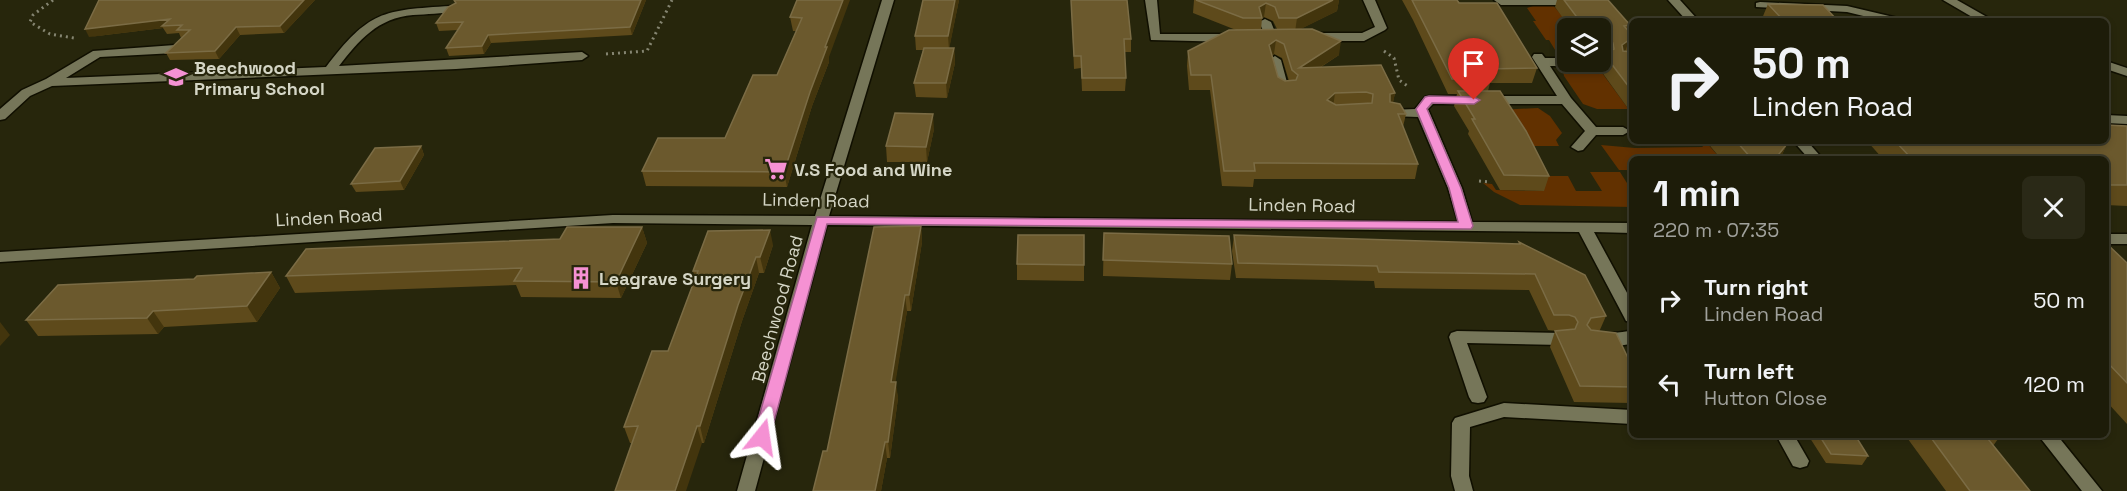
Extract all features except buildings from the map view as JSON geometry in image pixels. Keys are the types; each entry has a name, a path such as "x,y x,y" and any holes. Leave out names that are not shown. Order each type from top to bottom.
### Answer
{"street":[{"name":"Beechwood Road","path":"746,491 821,220 888,0"},
{"path":"1151,0 1155,38 1270,39 1364,37 1381,28 1369,0"},
{"path":"1674,0 1690,18"},
{"path":"1949,0 1982,18"},
{"path":"1501,1 1559,2"},
{"path":"1760,5 1847,9 1885,18"},
{"path":"330,70 354,39 373,22 398,12 451,9"},
{"path":"1847,9 1858,18"},
{"path":"1265,22 1270,39"},
{"path":"0,116 26,93 50,82 97,54 175,50"},
{"path":"50,82 582,56"},
{"path":"1557,60 1539,59 1566,100 1592,131 1623,131"},
{"path":"1275,60 1283,90 1288,90"},
{"path":"2109,66 2127,72"},
{"path":"1394,113 1426,106 1566,100"},
{"path":"1426,106 1466,226"},
{"path":"2109,119 2127,120"},
{"path":"1578,147 1592,131"},
{"path":"1803,144 1813,156"},
{"name":"Linden Road","path":"0,257 613,219 1629,228"},
{"path":"1584,227 1629,311"},
{"path":"2115,239 2127,253"},
{"path":"1478,397 1457,337 1562,339"},
{"path":"1591,340 1623,340 1629,337"},
{"path":"1464,491 1460,476 1461,423 1504,410 1629,417"},
{"path":"1787,438 1800,461"},
{"path":"2049,438 2093,491"}],"path":[{"path":"50,82 62,47 74,38 54,36 39,30 30,22 33,15 53,0"},
{"path":"582,56 646,51 672,0"},
{"path":"1364,37 1394,58 1399,80 1426,106"}],"shaded area":[{"path":"1536,5 1553,5 1564,18 1557,18 1557,53 1533,21 1536,21 1527,8"},
{"path":"1563,72 1601,72 1629,109 1597,109 1583,104"},
{"path":"1538,108 1550,116 1562,133 1556,140 1559,146 1521,146 1498,110"},
{"path":"1701,144 1708,144 1718,156 1629,156 1629,170 1619,170 1601,145 1635,148 1703,147"},
{"path":"1590,172 1620,172 1629,186 1629,207 1520,205 1494,192 1483,183 1492,184 1496,190 1544,191 1537,176 1568,176 1576,191 1602,191"}],"place":[{"name":"Beechwood Primary School","path":"176,77"},
{"name":"V.S Food and Wine","path":"776,169"},
{"name":"Leagrave Surgery","path":"581,278"}],"route":[{"path":"762,437 821,220 1466,226 1455,188 1421,109 1429,100 1474,100"}]}
